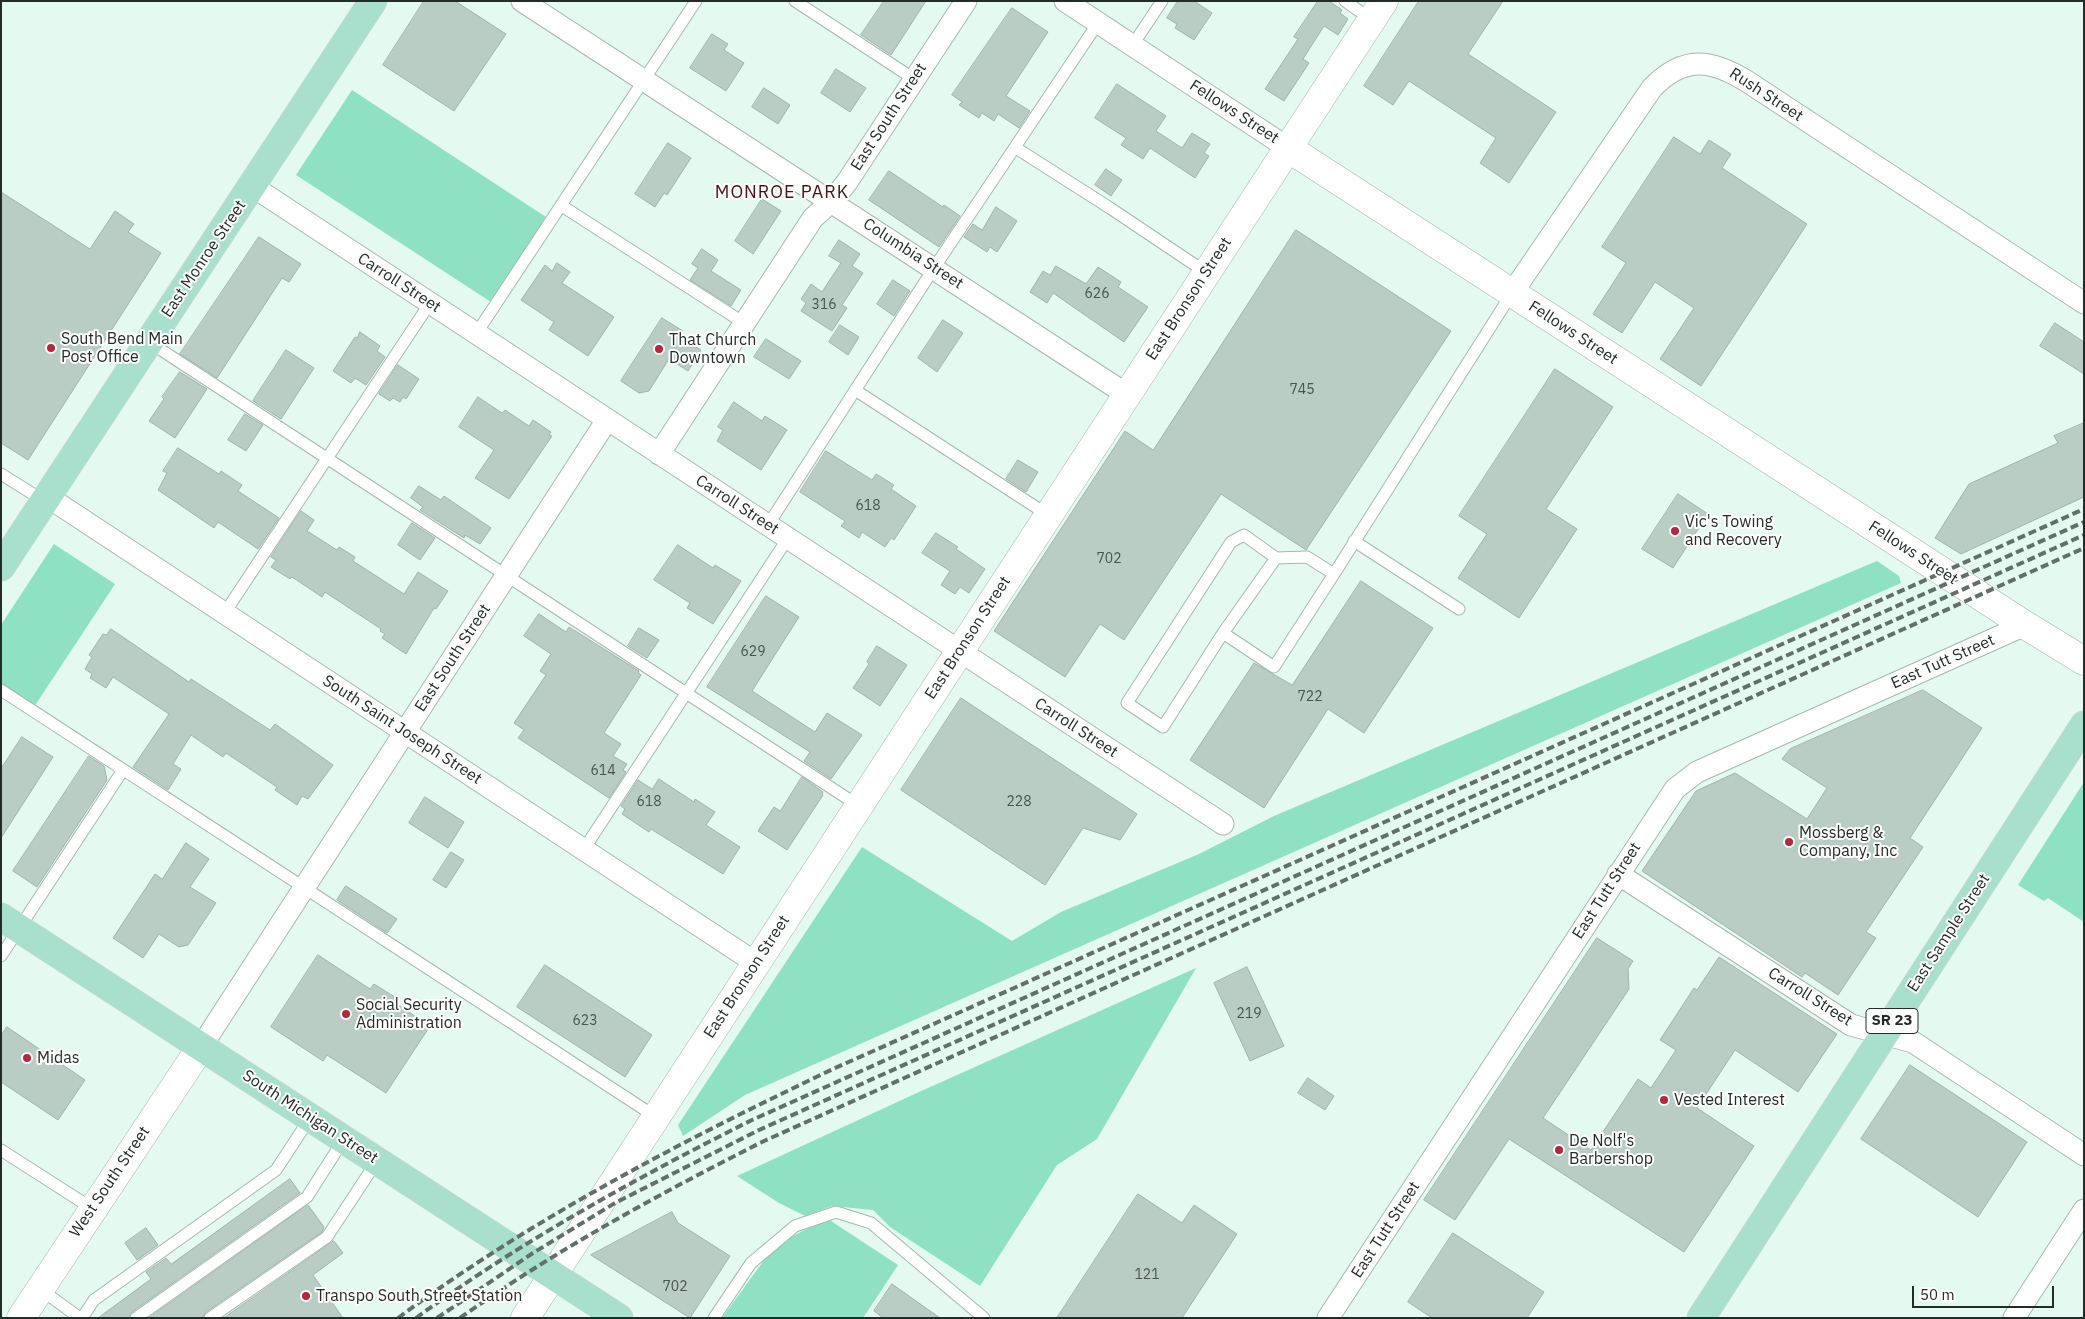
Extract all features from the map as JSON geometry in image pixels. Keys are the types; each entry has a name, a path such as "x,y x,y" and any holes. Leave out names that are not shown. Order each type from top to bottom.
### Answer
{"main road":[{"name":"East Monroe Street","path":"1,567 374,1"},
{"name":"East Sample Street","path":"1702,1318 2084,725"},
{"name":"South Michigan Street","path":"10,923 619,1318"}],"street":[{"name":"Columbia Street","path":"522,1 1126,394"},
{"name":"East South Street","path":"659,454 813,218 832,201 847,182 966,1"},
{"name":"Fellows Street","path":"1065,1 1288,148 2025,625 2084,661"},
{"name":"East Bronson Street","path":"525,1318 1378,10"},
{"name":"Rush Street","path":"1512,293 1652,88 1663,77 1683,66 1707,64 1728,70 1748,82 2084,303"},
{"name":"Carroll Street","path":"252,186 1223,824"},
{"name":"East South Street","path":"201,1046 607,420"},
{"name":"South Saint Joseph Street","path":"46,499 405,731 756,963"},
{"name":"East Tutt Street","path":"1328,1318 1674,789 1687,778 2025,625"},
{"name":"Carroll Street","path":"1618,874 1851,1025 1913,1042 2084,1155"},
{"name":"West South Street","path":"21,1318 201,1046"},
{"path":"2014,1318 2084,1210"}],"lane":[{"path":"476,334 696,1"},
{"path":"795,1 914,79"},
{"path":"1132,46 1162,1"},
{"path":"1345,1 1378,10"},
{"path":"768,525 934,268 1098,23"},
{"path":"1016,148 1207,273"},
{"path":"562,206 744,324"},
{"path":"1223,633 1274,667 1512,293"},
{"path":"224,614 326,457 430,303"},
{"path":"149,342 859,806"},
{"path":"855,390 1048,515"},
{"path":"1,474 46,499"},
{"path":"1276,558 1223,633 1163,727 1127,703 1231,542 1244,535 1276,558 1307,556 1334,574"},
{"path":"584,849 788,538"},
{"path":"1354,541 1460,609"},
{"path":"1,690 656,1117"},
{"path":"1,956 10,923 123,770"},
{"path":"40,1289 81,1318 94,1300 276,1170 310,1118"},
{"path":"136,1318 307,1197 344,1139"},
{"path":"1,1150 93,1209"},
{"path":"210,1318 327,1237 377,1161"},
{"path":"714,1318 751,1263 796,1226 836,1212 871,1223 981,1317"}],"green space":[{"path":"352,90 546,217 491,302 296,175"},
{"path":"54,544 115,584 34,707 1,686 1,625"},
{"path":"1877,561 1899,576 1901,583 745,1095 683,1136 678,1125 862,847 1012,941 1061,912 1199,854 1274,816"},
{"path":"2084,782 2084,922 2048,898 2044,901 2018,885"},
{"path":"1196,968 1097,1139 1057,1165 980,1286 890,1227 873,1210 832,1206 805,1216 779,1203 737,1176 919,1092"},
{"path":"822,1221 831,1221 898,1265 863,1318 722,1318 767,1256 793,1236"}],"building":[{"path":"424,1 455,1 506,34 454,111 383,65"},
{"path":"884,1 926,1 891,55 861,35"},
{"path":"1178,1 1194,1 1212,13 1194,40 1175,28 1177,24 1167,18"},
{"path":"1318,1 1329,1 1342,10 1340,13 1348,19 1338,35 1324,26 1303,59 1309,63 1284,101 1265,89 1298,39 1294,37"},
{"path":"1419,1 1503,1 1468,54 1556,112 1509,183 1480,163 1496,138 1409,81 1393,105 1364,86"},
{"path":"1012,8 1048,32 1006,96 1030,111 1019,128 998,114 994,121 982,113 979,118 959,105 962,102 952,95"},
{"path":"712,34 728,44 724,50 744,63 726,91 690,68"},
{"path":"836,69 866,88 850,112 821,93"},
{"path":"1117,84 1166,116 1156,131 1182,148 1192,133 1210,144 1204,153 1209,156 1195,178 1150,148 1143,159 1121,145 1126,138 1095,118"},
{"path":"764,88 790,105 778,124 752,107"},
{"path":"1674,137 1700,154 1709,140 1731,154 1722,168 1807,224 1701,386 1660,359 1694,308 1655,282 1622,333 1593,314 1626,263 1602,247"},
{"path":"668,143 691,158 667,195 664,193 655,207 635,194"},
{"path":"1106,169 1122,180 1111,196 1095,185"},
{"path":"889,171 960,216 939,247 869,200"},
{"name":"South Bend Main Post Office","path":"1,192 90,249 115,211 134,224 128,232 161,253 28,460 1,443"},
{"path":"762,199 781,211 753,254 735,241"},
{"path":"996,207 1017,221 997,252 990,247 987,252 964,237 973,224 982,230"},
{"path":"1296,230 1451,331 1306,550 1221,494 1124,640 1100,624 1065,677 994,631 1125,431 1153,450"},
{"path":"259,237 301,264 289,282 282,278 217,378 180,354"},
{"path":"839,240 860,254 852,266 863,273 842,305 847,308 832,331 801,311 806,303 801,299 811,284 822,292 841,263 829,256"},
{"path":"702,249 718,260 711,271 741,290 731,306 690,280 698,268 692,264"},
{"path":"557,263 570,272 562,283 614,317 588,356 549,330 554,322 521,300 545,265 552,271"},
{"path":"1056,266 1086,284 1098,267 1121,282 1118,287 1148,307 1124,342 1053,293 1047,303 1030,292 1043,271 1050,275"},
{"path":"893,280 910,291 894,316 877,304"},
{"name":"That Church Downtown","path":"662,318 683,331 679,336 701,350 688,371 669,359 649,391 639,393 621,381"},
{"path":"943,320 963,333 937,372 918,358"},
{"path":"2055,323 2084,342 2084,374 2040,346"},
{"path":"840,325 859,337 848,355 829,342"},
{"path":"360,332 380,346 377,351 385,357 366,385 355,378 351,383 333,371"},
{"path":"766,339 801,361 789,379 754,357"},
{"path":"286,350 314,368 281,419 253,401"},
{"path":"398,365 419,379 406,399 403,397 400,402 393,398 390,401 379,394"},
{"path":"1555,369 1613,407 1546,509 1577,529 1519,618 1458,578 1487,534 1459,516"},
{"path":"180,372 207,389 175,438 149,421 164,399 162,397"},
{"path":"478,397 502,413 505,410 529,426 533,420 551,432 549,435 552,436 509,499 475,478 494,450 459,427"},
{"path":"734,402 762,421 765,416 787,430 761,470 717,441 723,430 718,427"},
{"path":"245,414 263,425 246,451 228,440"},
{"path":"2084,423 2084,497 1961,554 1935,538 1969,484 2058,443 2054,436"},
{"path":"178,448 219,474 221,471 242,485 238,491 279,518 258,549 218,522 214,528 158,490 167,473 163,471"},
{"path":"826,451 872,480 876,474 894,485 891,489 916,506 894,540 891,538 885,547 862,532 859,538 841,526 845,521 800,492"},
{"path":"1018,460 1038,472 1026,492 1006,479"},
{"path":"419,486 441,500 444,496 491,528 480,544 465,535 464,538 420,510 423,507 411,498"},
{"name":"Vic's Towing and Recovery","path":"1678,494 1708,514 1673,568 1642,549"},
{"path":"301,511 314,520 307,531 337,550 339,547 355,557 353,561 404,594 418,572 448,591 436,609 434,608 406,654 382,638 385,634 380,631 381,629 325,592 322,597 292,577 290,579 271,567 276,560 271,557"},
{"path":"412,523 435,538 420,560 398,545"},
{"path":"936,533 958,547 956,549 985,569 969,593 960,587 955,594 941,585 950,571 922,553"},
{"path":"678,545 713,568 715,565 741,581 713,624 687,608 690,603 654,580"},
{"path":"1361,581 1433,628 1364,733 1328,709 1264,808 1190,760 1254,663 1292,685"},
{"path":"766,596 799,617 752,691 815,732 827,713 862,735 831,779 804,761 810,752 707,687"},
{"path":"539,614 566,632 569,627 639,671 641,675 604,733 621,744 613,756 627,764 623,770 626,772 609,798 518,738 524,730 514,723 546,675 540,671 551,654 524,636"},
{"path":"639,628 659,640 647,658 628,646"},
{"path":"111,629 189,682 191,679 270,730 275,724 333,765 308,799 302,796 297,805 275,790 277,787 226,753 223,757 191,735 173,764 181,769 168,790 133,767 169,714 113,677 106,688 90,678 92,674 85,669 92,657 89,655 103,634 106,635"},
{"path":"877,646 907,665 880,706 853,688 869,664 867,662"},
{"name":"Mossberg & Company, Inc","path":"1923,690 1982,728 1910,838 1923,847 1866,932 1876,938 1838,995 1805,973 1802,977 1642,871 1696,791 1735,773 1807,819 1827,788 1782,759 1790,749"},
{"path":"961,698 1137,814 1120,840 1083,828 1045,885 901,790"},
{"path":"22,737 53,757 1,838 1,769"},
{"path":"89,756 104,766 107,780 37,887 13,871"},
{"path":"802,777 823,792 823,795 787,850 758,831 774,807 780,811"},
{"path":"659,779 694,802 695,799 715,812 706,825 740,847 723,874 651,829 649,832 622,814 625,809 621,806 638,780 652,789"},
{"path":"425,797 464,822 448,848 409,823"},
{"path":"186,843 209,859 190,887 216,903 188,945 179,947 159,934 143,958 113,938 155,874 162,879"},
{"path":"451,852 464,860 446,888 433,880"},
{"path":"346,886 397,919 387,933 337,900"},
{"name":"Vested Interest","path":"1597,938 1633,961 1628,969 1629,989 1543,1118 1591,1150 1638,1079 1651,1088 1676,1050 1660,1040 1694,988 1697,990 1719,957 1837,1034 1798,1092 1735,1050 1697,1108 1754,1146 1684,1252 1509,1139 1455,1220 1424,1200"},
{"name":"Social Security Administration","path":"318,955 370,989 374,984 398,999 395,1003 430,1026 386,1093 327,1055 323,1061 271,1027"},
{"path":"545,965 652,1035 625,1077 517,1007"},
{"path":"1247,967 1284,1046 1250,1061 1214,983"},
{"name":"Midas","path":"7,1027 85,1080 58,1120 1,1082 1,1036"},
{"path":"1910,1065 2027,1142 1978,1217 1861,1139"},
{"path":"1308,1078 1334,1096 1325,1110 1298,1093"},
{"path":"290,1179 300,1193 132,1312 129,1318 98,1318 151,1279 146,1272 166,1258 171,1264"},
{"path":"1138,1194 1182,1223 1194,1205 1237,1234 1182,1318 1057,1318"},
{"path":"308,1205 324,1227 322,1232 206,1312 203,1318 149,1318"},
{"path":"672,1212 678,1223 730,1256 690,1318 591,1255"},
{"path":"146,1228 158,1245 137,1260 125,1243"},
{"path":"1453,1233 1544,1292 1527,1318 1432,1318 1408,1302"},
{"path":"334,1241 343,1253 313,1275 343,1318 224,1318"},
{"path":"892,1284 940,1318 883,1318 874,1311"}],"railway":[{"path":"398,1318 449,1282 555,1214 665,1153 776,1096 2084,509"},
{"path":"416,1318 496,1263 580,1212 666,1164 752,1120 2084,522"},
{"path":"437,1318 533,1253 615,1203 759,1130 2084,535"},
{"path":"460,1318 571,1246 686,1181 764,1141 2084,548"}],"place":[{"name":"South Bend Main Post Office","path":"51,348"},
{"name":"That Church Downtown","path":"659,349"},
{"name":"Vic's Towing and Recovery","path":"1675,531"},
{"name":"Mossberg & Company, Inc","path":"1789,842"},
{"name":"Social Security Administration","path":"346,1014"},
{"name":"Midas","path":"27,1058"},
{"name":"Vested Interest","path":"1664,1100"},
{"name":"De Nolf's Barbershop","path":"1559,1150"},
{"name":"Transpo South Street Station","path":"306,1296"}],"district":[{"name":"MONROE PARK","path":"782,193"}]}
